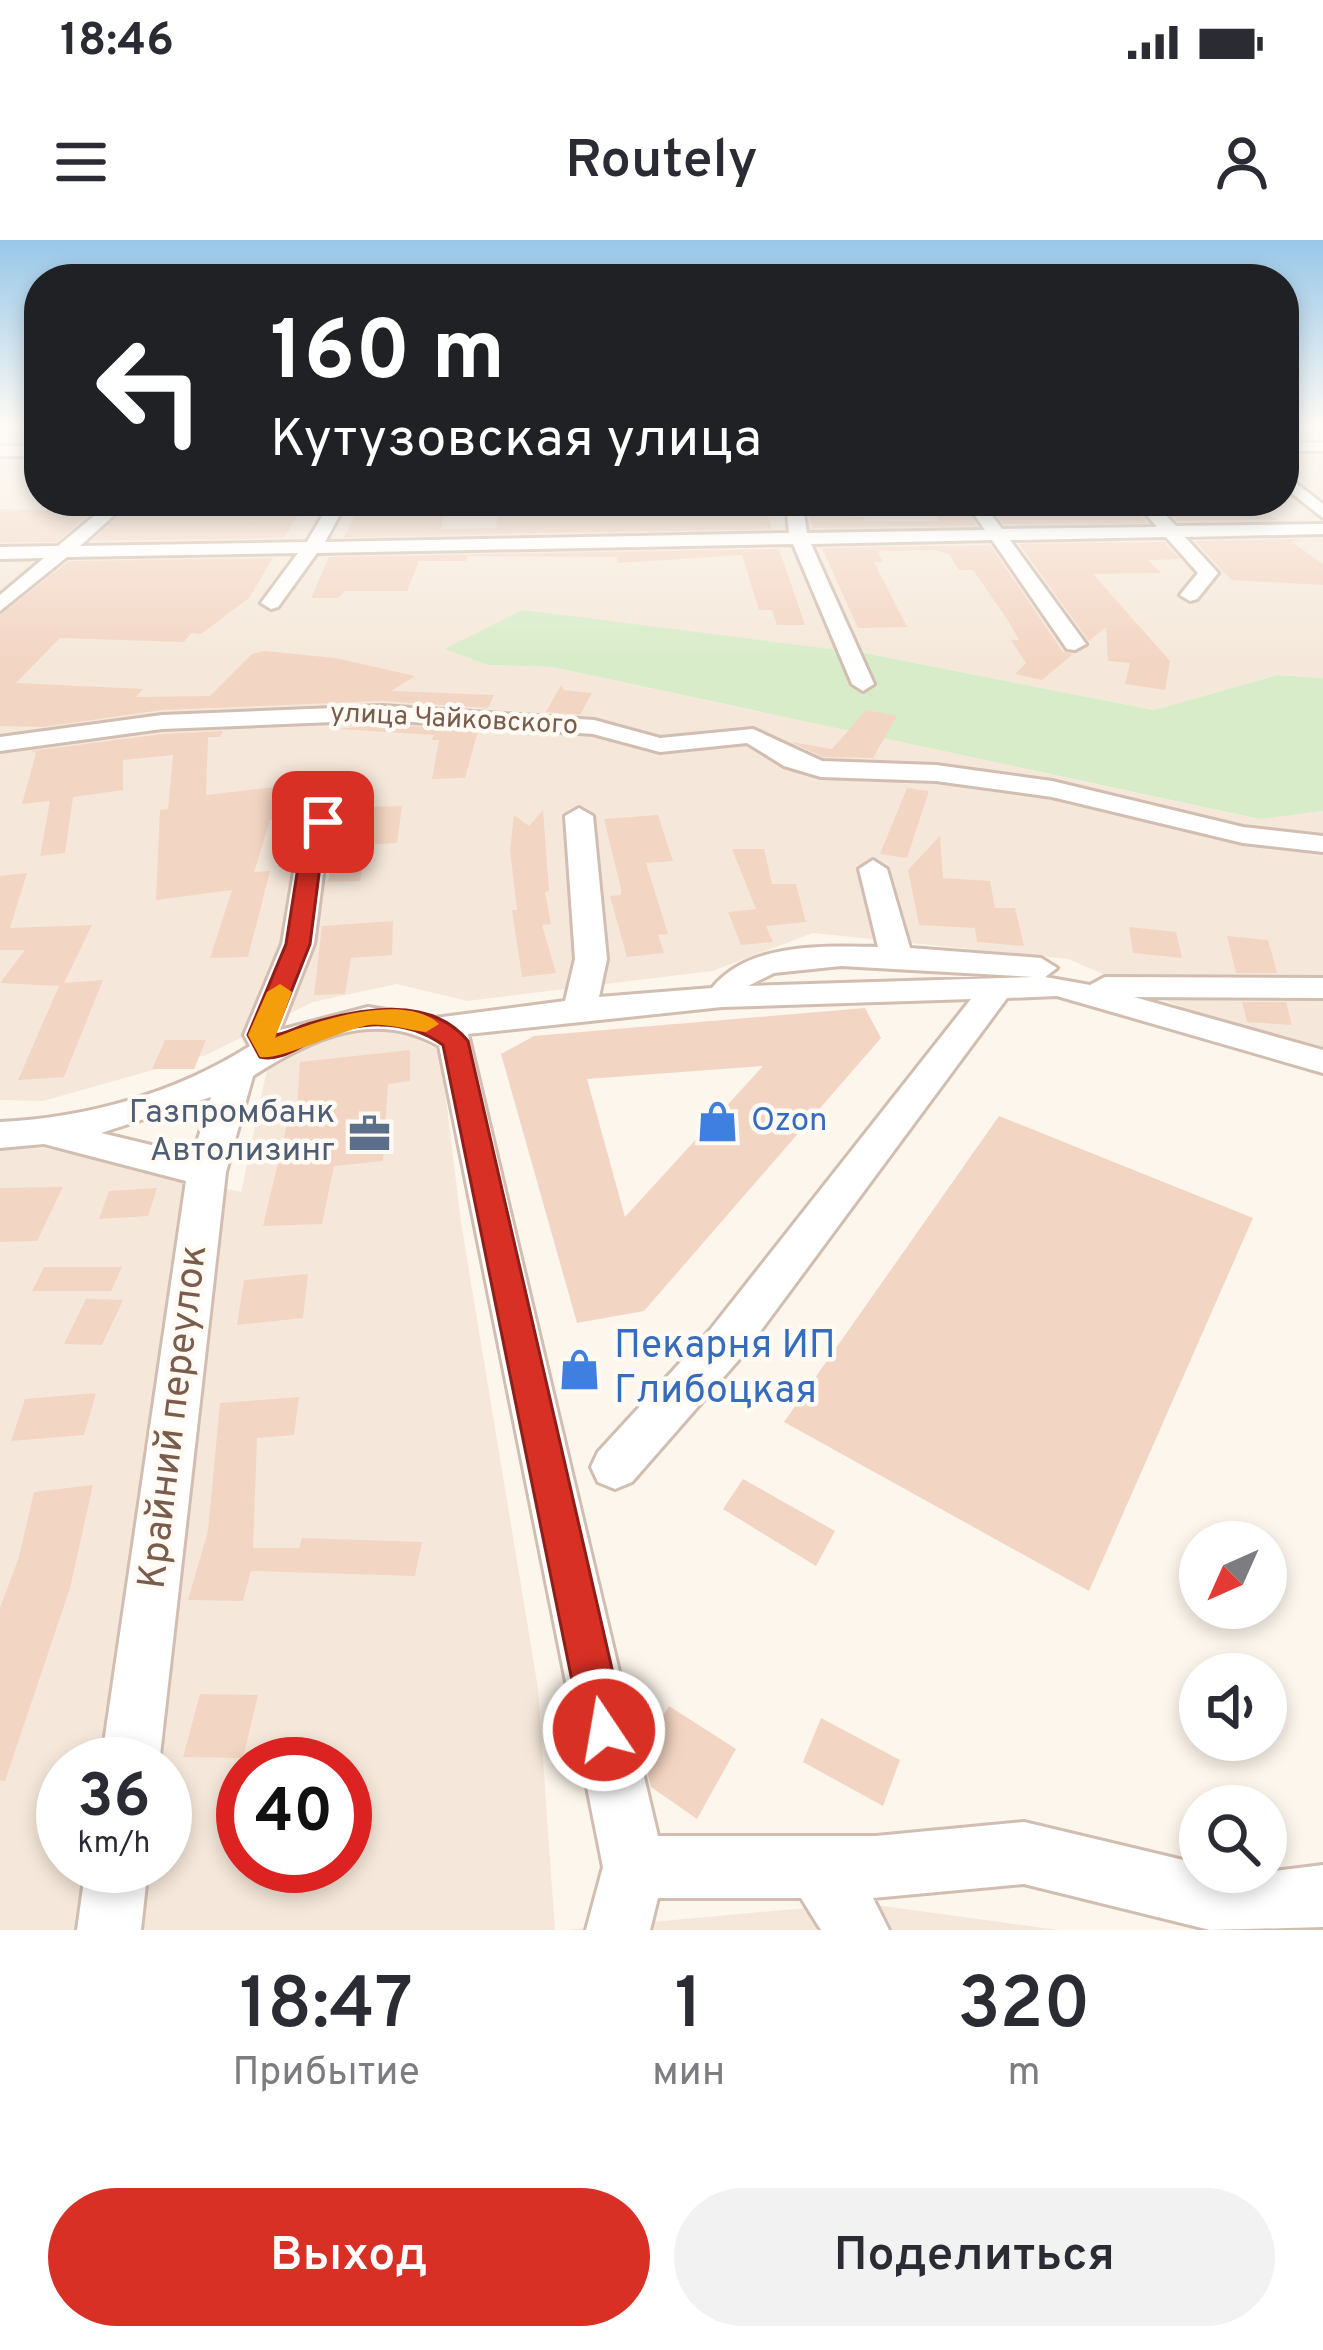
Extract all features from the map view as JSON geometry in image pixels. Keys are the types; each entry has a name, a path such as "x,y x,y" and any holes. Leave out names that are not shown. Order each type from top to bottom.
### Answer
{"street":[{"path":"0,604 104,516"},
{"path":"271,603 330,516"},
{"path":"796,516 799,538 863,684"},
{"path":"982,516 1075,644"},
{"path":"1157,516 1208,573 1190,595"},
{"path":"0,554 1323,530"},
{"name":"улица Чайковского","path":"0,745 163,722 334,714 594,727 660,745 753,736 794,761 821,769 936,772 1052,789 1243,835 1323,844"},
{"path":"579,816 591,959 580,1009"},
{"name":"Крайний переулок","path":"133,1737 206,1172 298,944 314,835 323,822"},
{"path":"873,869 896,954"},
{"path":"722,997 740,976 772,963 896,954 1044,968 1059,986 1323,1062"},
{"path":"436,1028 722,997 1059,986 1323,988"},
{"path":"615,1467 726,1342 997,988"},
{"path":"51,1134 253,1062 313,1031 375,1016 406,1018 436,1028 455,1041 634,1867 618,1930"},
{"path":"0,1135 51,1134 206,1172"},
{"path":"634,1867 877,1867 1024,1853 1233,1918 1322,1888"},
{"path":"818,1868 857,1930"},
{"path":"109,1930 114,1893"}],"shaded area":[{"path":"0,505 24,505 24,516 1299,516 1299,505 1323,505 1323,523 0,547"},
{"path":"1323,532 1323,678 1277,675 1154,710 864,653 523,611 447,649 488,665 552,667 1258,819 1323,811 1323,1047 1202,1016 1068,959 813,933 712,971 467,1001 397,984 313,1002 206,1055 43,1101 0,1100 0,557"},
{"path":"372,1028 395,1028 440,1050 461,1222 538,1688 555,1930 0,1930 0,1149 44,1148 241,1192 267,1069 302,1046"},
{"path":"861,1903 1058,1930 565,1930"}],"green space":[{"path":"523,610 864,653 1154,710 1277,675 1323,678 1323,811 1259,819 552,667 488,665 445,649"}],"building":[{"path":"0,509 24,510 24,516 87,516 56,542 0,542"},
{"path":"118,516 297,516 284,538 92,541"},
{"path":"354,516 444,516 441,529 496,528 498,516 768,516 772,529 344,537"},
{"path":"809,516 863,517 865,521 939,521 937,516 970,516 977,526 813,528"},
{"path":"998,516 1142,516 1147,523 1004,524"},
{"path":"1173,516 1272,516 1277,520 1178,521"},
{"path":"1303,539 1291,541 1323,564 1323,585 1231,580 1195,541"},
{"path":"1164,542 1180,559 1148,560 1161,573 1093,574 1170,661 1165,690 1125,684 1130,663 1108,661 1106,627 1089,641 1019,544"},
{"path":"990,545 1063,652 1073,654 1042,680 1015,674 1026,663 1011,640 1019,640 973,570 959,570 949,554 877,551 883,562 874,562 907,627 858,628 822,548"},
{"path":"779,549 805,625 777,625 772,610 759,610 742,555 618,563 617,557 467,556 466,561 419,561 407,591 345,591 338,598 311,598 329,557"},
{"path":"273,558 249,598 201,634 191,633 184,642 60,638 16,683 143,689 136,697 210,696 252,654 265,651 335,658 415,676 391,691 494,695 488,708 382,701 162,710 43,727 0,726 0,615 69,561"},
{"path":"561,685 564,690 592,693 580,715 546,712"},
{"path":"866,710 897,716 873,758 823,757 791,742 832,749"},
{"path":"382,724 478,731 465,778 432,779 439,740 431,740 434,735 338,729"},
{"path":"223,731 220,737 208,737 206,795 283,786 278,819 270,820 254,872 270,871 248,957 210,958 232,890 156,900 160,810 168,809 173,755 123,760 123,790 73,797 65,853 40,856 50,801 22,804 36,753 31,751"},
{"path":"907,788 929,791 907,858 880,854"},
{"path":"402,806 397,843 367,845 360,881 328,882 335,844 363,843 370,807"},
{"path":"543,810 549,891 545,892 551,924 542,925 556,973 522,977 512,910 517,910 510,850 514,815 529,826"},
{"path":"658,815 673,861 646,863 668,934 658,935 664,953 627,957 610,896 621,895 621,889 604,819"},
{"path":"940,836 943,878 990,881 995,908 1015,908 1024,946 977,942 975,928 919,925 908,870"},
{"path":"732,849 764,849 772,884 796,884 806,922 766,926 773,942 741,945 728,912 756,909"},
{"path":"27,873 10,928 92,925 64,983 103,980 64,1077 18,1080 59,986 0,983 25,950 0,950 0,876"},
{"path":"393,921 392,955 351,958 345,994 314,995 322,926"},
{"path":"1129,927 1176,932 1182,958 1133,953"},
{"path":"1227,936 1268,940 1277,973 1236,973"},
{"path":"1242,1002 1286,1002 1292,1025 1247,1022"},
{"path":"865,1008 881,1038 644,1311 577,1323 501,1054 534,1036","holes":["763,1066 625,1217 587,1079"]},
{"path":"165,1040 206,1040 194,1069 152,1069"},
{"path":"410,1050 410,1081 388,1084 383,1161 334,1166 322,1224 263,1226 288,1120 296,1120 300,1062"},
{"path":"999,1116 1253,1218 1089,1591 784,1422"},
{"path":"63,1187 37,1241 0,1242 0,1188"},
{"path":"157,1188 148,1216 99,1219 109,1191"},
{"path":"44,1267 122,1267 111,1291 32,1291"},
{"path":"308,1274 303,1318 237,1325 244,1280"},
{"path":"86,1299 123,1300 102,1345 64,1344"},
{"path":"96,1393 84,1435 11,1441 25,1399"},
{"path":"299,1397 294,1435 257,1438 253,1548 299,1548 302,1538 422,1542 415,1576 251,1571 243,1601 188,1600 208,1531 220,1403"},
{"path":"743,1479 835,1531 816,1566 723,1509"},
{"path":"93,1485 70,1588 5,1781 0,1780 0,1608 19,1557 34,1492"},
{"path":"200,1694 258,1695 248,1737 216,1737 216,1758 192,1757 188,1737"},
{"path":"669,1706 736,1749 697,1819 651,1787 642,1750"},
{"path":"821,1718 900,1760 883,1806 803,1762"}],"slow traffic":[{"path":"280,992 261,1035 270,1051 313,1031 375,1016 426,1024"}],"place":[{"name":"Ozon","path":"717,1122"},
{"name":"Газпромбанк Автолизинг","path":"369,1133"},
{"name":"Пекарня ИП Глибоцкая","path":"580,1369"}],"route":[{"path":"323,822 314,835 298,944 261,1035 270,1051 313,1031 375,1016 406,1018 436,1028 455,1041 604,1730"}]}
